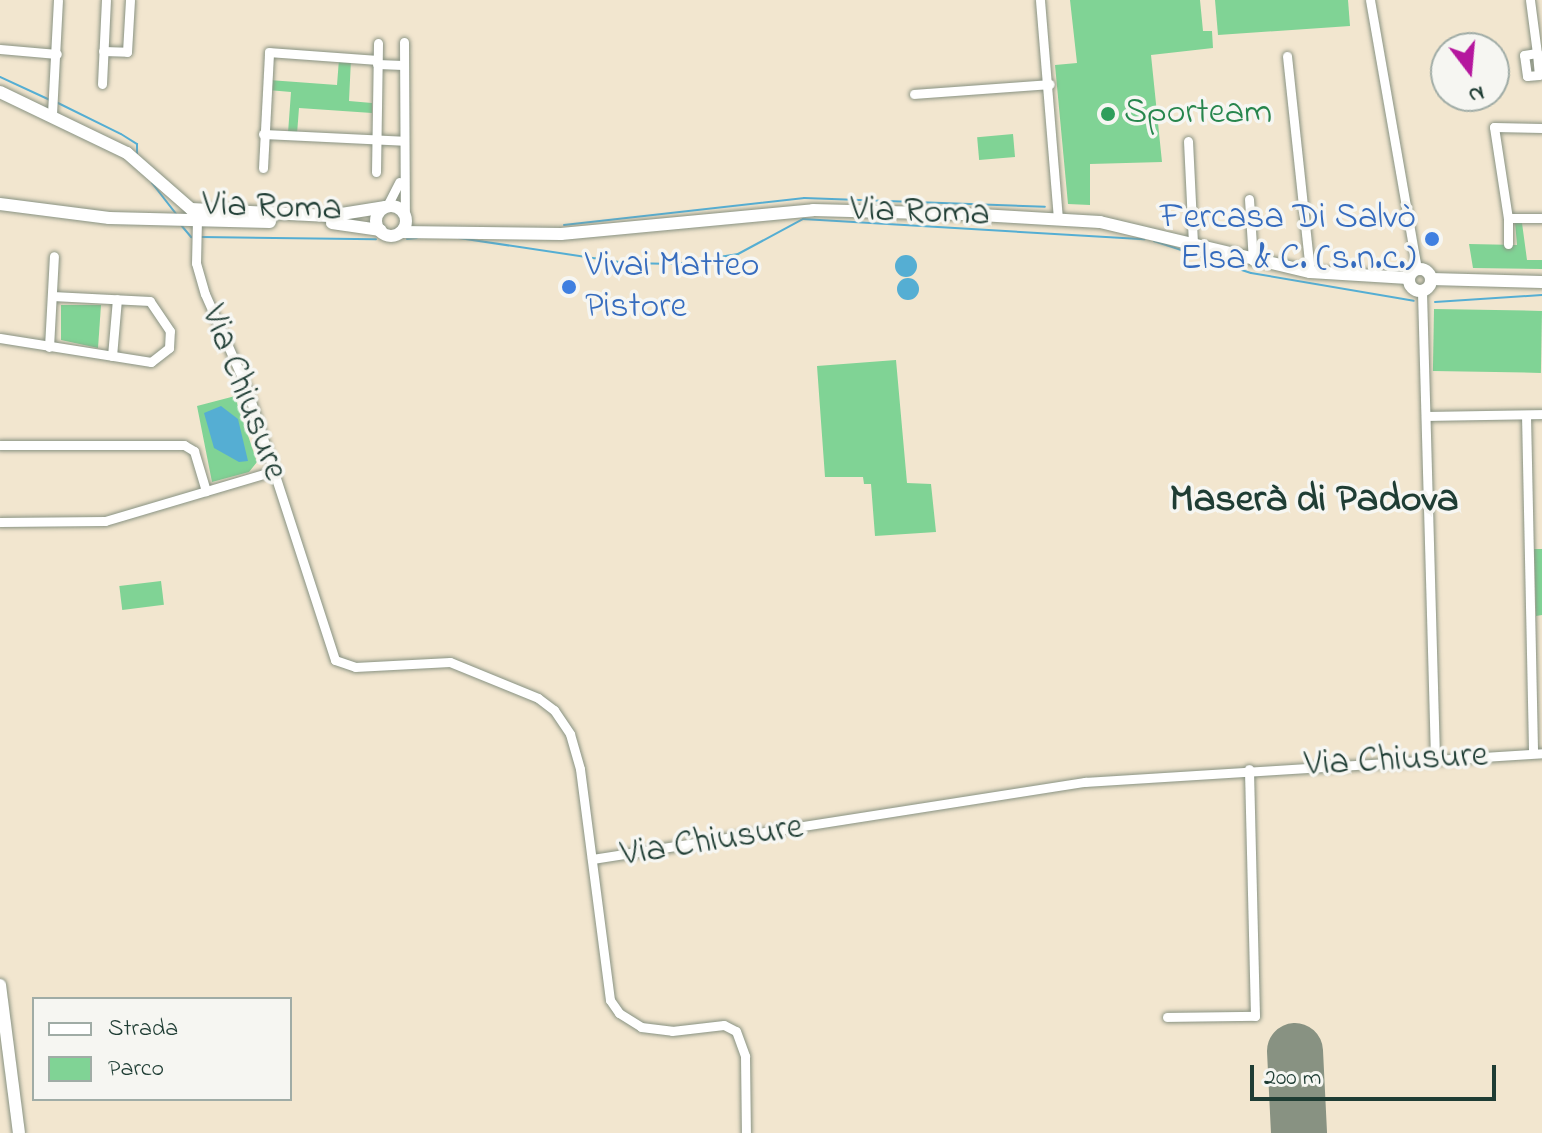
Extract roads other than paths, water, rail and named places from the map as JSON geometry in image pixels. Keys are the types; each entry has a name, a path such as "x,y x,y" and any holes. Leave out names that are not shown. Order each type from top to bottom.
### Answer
{"main road":[{"name":"Via Roma","path":"0,92 54,107 133,157 191,209 329,216 384,208"},
{"path":"0,204 60,214 353,223 384,208 405,215 426,229"},
{"path":"380,230 384,208"},
{"name":"Via Roma","path":"353,223 388,235 426,229 561,234 813,210 1058,218 1129,227 1253,261 1310,272 1413,274"},
{"path":"401,232 405,215"},
{"path":"1431,279 1422,292 1412,289 1413,274 1431,279 1542,282"},
{"path":"0,985 19,1133"}],"street":[{"path":"54,107 58,0"},
{"path":"102,84 106,0"},
{"path":"103,51 127,52 130,0"},
{"path":"1040,0 1050,84 1058,218"},
{"path":"1370,0 1413,274"},
{"path":"1530,0 1537,53"},
{"path":"404,42 402,175 405,215"},
{"path":"376,172 378,43"},
{"path":"2,52 57,54"},
{"path":"263,168 269,52 403,65"},
{"path":"1287,56 1310,272"},
{"path":"914,94 1050,84"},
{"path":"1508,244 1508,218 1494,127 1542,128"},
{"path":"263,134 404,141"},
{"path":"1188,141 1193,243"},
{"path":"384,208 402,175"},
{"path":"1249,199 1253,261"},
{"path":"1508,218 1542,218"},
{"name":"Via Chiusure","path":"192,219 196,263 210,309 247,389 335,660 355,667 450,662 545,703 562,720 576,750 592,859 1085,782 1249,769 1537,753"},
{"path":"49,347 54,256"},
{"path":"1422,292 1429,416 1435,758"},
{"path":"0,338 151,362 166,355 171,339 164,318 150,301 52,296"},
{"path":"112,356 117,299"},
{"path":"1429,416 1542,414"},
{"path":"1526,415 1537,753"},
{"path":"0,445 184,445 194,451 206,491"},
{"path":"0,522 105,521 274,471"},
{"path":"1167,1017 1255,1016 1249,769"},
{"path":"592,859 615,1008 631,1022 654,1030 724,1025 736,1031 745,1056 746,1133"}],"water":[{"path":"906,255 917,266 906,277 895,266"},
{"path":"908,278 919,289 908,300 897,289"},
{"path":"221,406 238,419 248,461 239,462 214,448 204,413"}],"waterway":[{"path":"0,77 50,100"},
{"path":"56,102 137,144 137,154"},
{"path":"152,183 177,215"},
{"path":"564,225 804,198 1045,207"},
{"path":"459,238 626,263 676,264 738,254 803,219 1144,239"},
{"path":"181,225 191,237"},
{"path":"201,237 376,239"},
{"path":"407,239 417,238"},
{"path":"1154,241 1251,273 1414,301"},
{"path":"1435,302 1542,295"}],"place":[{"name":"Sporteam","path":"1108,114"},
{"name":"Fercasa Di Salvò Elsa & C. (s.n.c.)","path":"1432,239"},
{"name":"Vivai Matteo Pistore","path":"569,287"}],"district":[{"name":"Maserà di Padova","path":"1314,501"}]}
